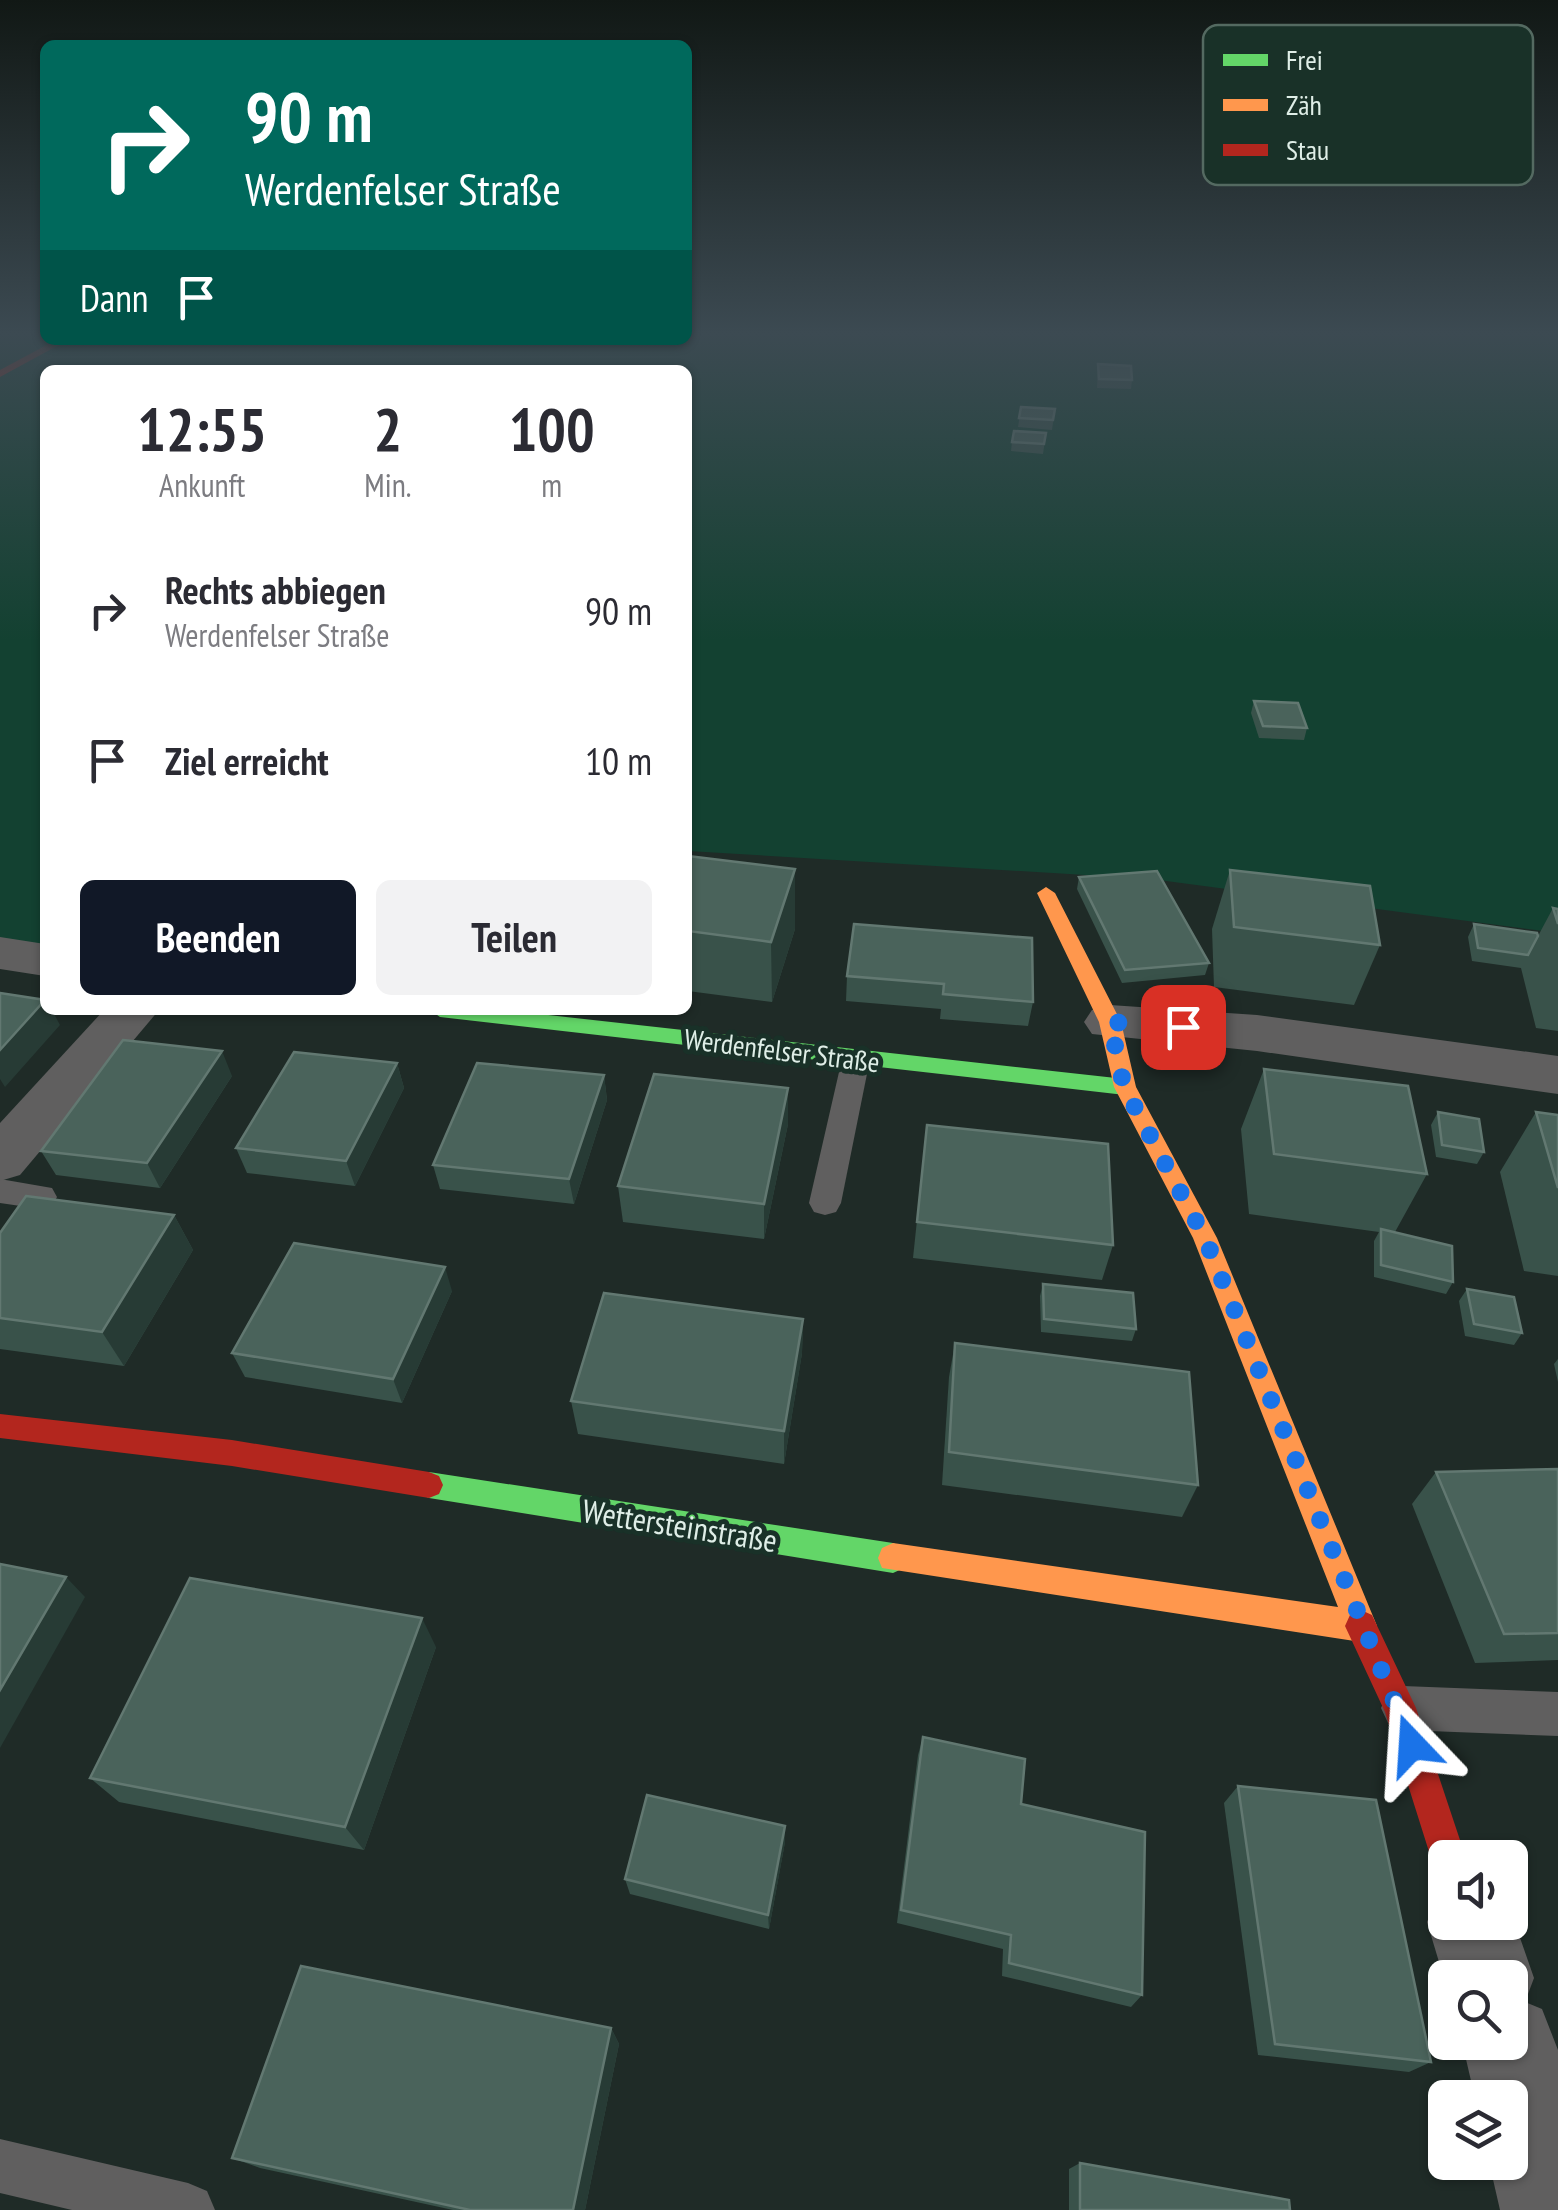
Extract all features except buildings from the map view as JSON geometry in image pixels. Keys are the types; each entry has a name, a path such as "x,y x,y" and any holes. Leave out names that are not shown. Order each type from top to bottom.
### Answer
{"street":[{"path":"1046,893 1110,1022 1124,1087 1205,1238 1361,1626 1400,1708 1443,1840"},
{"path":"0,953 40,959"},
{"path":"0,1160 129,1015"},
{"name":"Werdenfelser Straße","path":"482,1015 1124,1087"},
{"path":"1110,1022 1257,1033 1558,1076"},
{"name":"Wettersteinstraße","path":"0,1426 232,1453 856,1554 1361,1626"},
{"path":"1513,2060 1550,2210"}],"lane":[{"path":"825,1203 856,1059"},
{"path":"0,1191 42,1197"},
{"path":"1400,1708 1558,1714"},
{"path":"0,2166 188,2210"}],"green space":[{"path":"0,435 40,435 40,950 0,945"},
{"path":"692,435 1558,435 1558,933 1151,879 692,851"}],"traffic: fast":[{"path":"484,1015 1125,1087"},
{"path":"429,1485 893,1558"}],"traffic: slow":[{"path":"1046,893 1110,1022 1125,1087 1205,1238 1361,1626"},
{"path":"893,1558 1361,1626"}],"traffic: jam":[{"path":"0,1426 232,1453 429,1485"},
{"path":"1361,1626 1400,1708 1443,1840"}],"route":[{"path":"1183,1027 1110,1022 1124,1087 1205,1238 1412,1745"}]}
